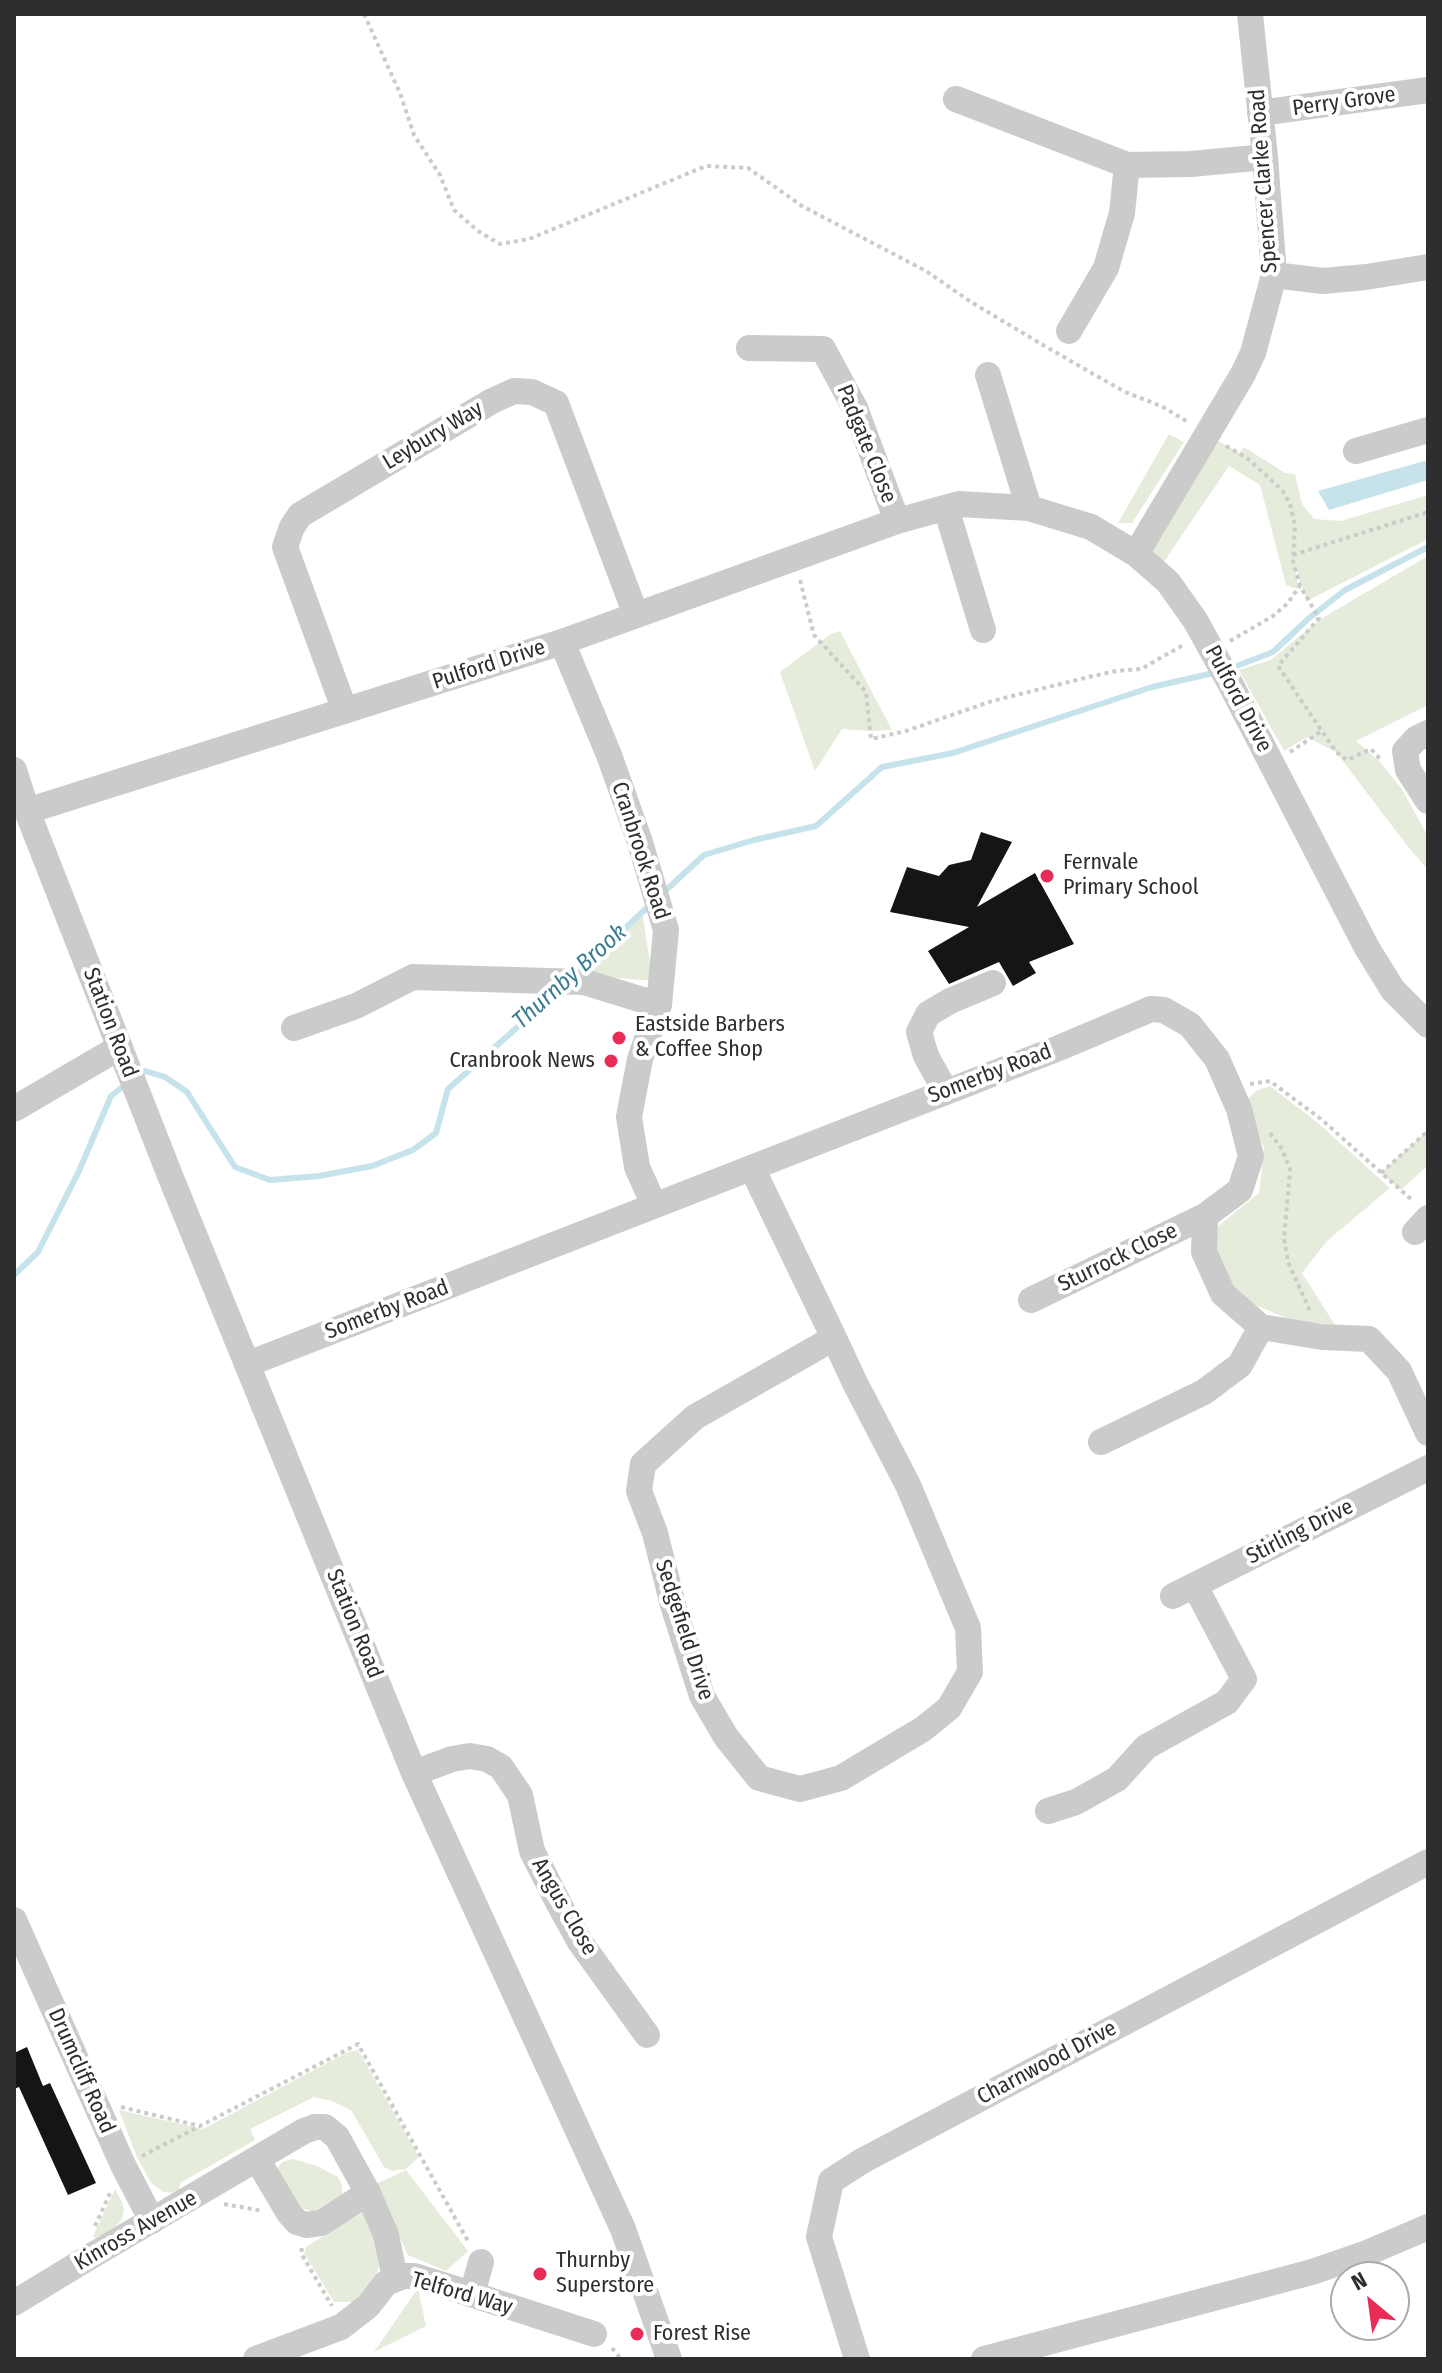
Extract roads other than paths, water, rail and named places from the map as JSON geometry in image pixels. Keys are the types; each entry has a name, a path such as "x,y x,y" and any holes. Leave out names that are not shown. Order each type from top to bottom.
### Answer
{"street":[{"name":"Spencer Clarke Road","path":"1136,554 1243,374 1253,353 1274,275 1250,14"},
{"name":"Perry Grove","path":"1260,113 1428,90"},
{"path":"956,99 1127,165 1191,164 1265,157"},
{"path":"1069,331 1106,268 1122,213 1127,165"},
{"path":"1274,275 1323,281 1428,267"},
{"name":"Padgate Close","path":"749,348 823,349 855,408 897,521"},
{"path":"988,375 1029,508"},
{"name":"Leybury Way","path":"345,711 285,547 292,527 300,515 514,391 532,392 556,403 636,615"},
{"path":"1356,451 1428,430"},
{"name":"Pulford Drive","path":"27,811 562,642 897,521 959,504 1029,508 1091,527 1136,554 1168,582 1208,642 1367,948 1393,990 1424,1011"},
{"path":"946,508 983,630"},
{"name":"Cranbrook Road","path":"562,642 609,755 666,930 659,1005 640,1059 629,1117 637,1167 654,1205"},
{"path":"1428,733 1416,739 1405,751 1408,770 1428,801"},
{"name":"Station Road","path":"14,770 27,811 120,1047 414,1773 623,2229 669,2359"},
{"path":"294,1028 356,1006 413,977 584,982 659,1005"},
{"path":"946,1092 926,1056 919,1032 928,1014 993,983"},
{"name":"Somerby Road","path":"248,1364 1151,1009 1164,1010 1190,1025 1217,1059 1239,1109 1251,1156 1240,1190 1205,1216"},
{"path":"14,1109 120,1047"},
{"name":"Sedgefield Drive","path":"752,1168 908,1485 968,1628 970,1672 949,1708 923,1729 841,1778 800,1789 759,1778 726,1737 702,1696 673,1605 655,1533 639,1491 643,1464 695,1417 834,1338"},
{"path":"1205,1216 1204,1252 1223,1294 1261,1327 1322,1337 1369,1339 1399,1371 1428,1433"},
{"name":"Sturrock Close","path":"1031,1300 1205,1216"},
{"path":"1101,1442 1204,1392 1240,1365 1261,1327"},
{"name":"Stirling Drive","path":"1048,1811 1076,1802 1117,1779 1146,1747 1227,1702 1244,1679 1184,1591 1428,1468"},
{"name":"Angus Close","path":"414,1773 470,1756 487,1759 501,1767 520,1795 532,1851 559,1904 580,1942 647,2035"},
{"name":"Charnwood Drive","path":"857,2359 819,2237 831,2181 875,2154 1428,1862"},
{"name":"Drumcliff Road","path":"14,1920 123,2165 152,2221"},
{"name":"Kinross Avenue","path":"14,2303 315,2127 325,2127 337,2137 368,2193 386,2235 395,2278"},
{"path":"257,2159 284,2205 297,2222 306,2225 321,2223 368,2193"},
{"path":"984,2359 1312,2272 1428,2227"},
{"path":"472,2294 481,2262"},
{"name":"Telford Way","path":"256,2359 341,2327 368,2306 386,2283 395,2278 414,2276 594,2334"}],"water":[{"path":"1428,460 1428,480 1329,510 1318,491"}],"waterway":[{"path":"1229,669 1273,652 1345,590 1428,547"},
{"path":"664,892 704,855 816,826 882,767 953,753 1152,687 1218,672"},
{"name":"Thurnby Brook","path":"576,974 650,905"},
{"name":"Thurnby Brook","path":"138,1076 145,1071 165,1077 187,1092 235,1167 270,1180 319,1176 372,1166 413,1150 436,1133 448,1089 559,990"},
{"name":"Thurnby Brook","path":"14,1275 38,1252 79,1171 111,1096 125,1085"}],"place":[{"name":"Fernvale Primary School","path":"1047,876"},
{"name":"Eastside Barbers & Coffee Shop","path":"619,1038"},
{"name":"Cranbrook News","path":"611,1061"},
{"name":"Thurnby Superstore","path":"540,2274"},
{"name":"Forest Rise","path":"637,2334"}]}
